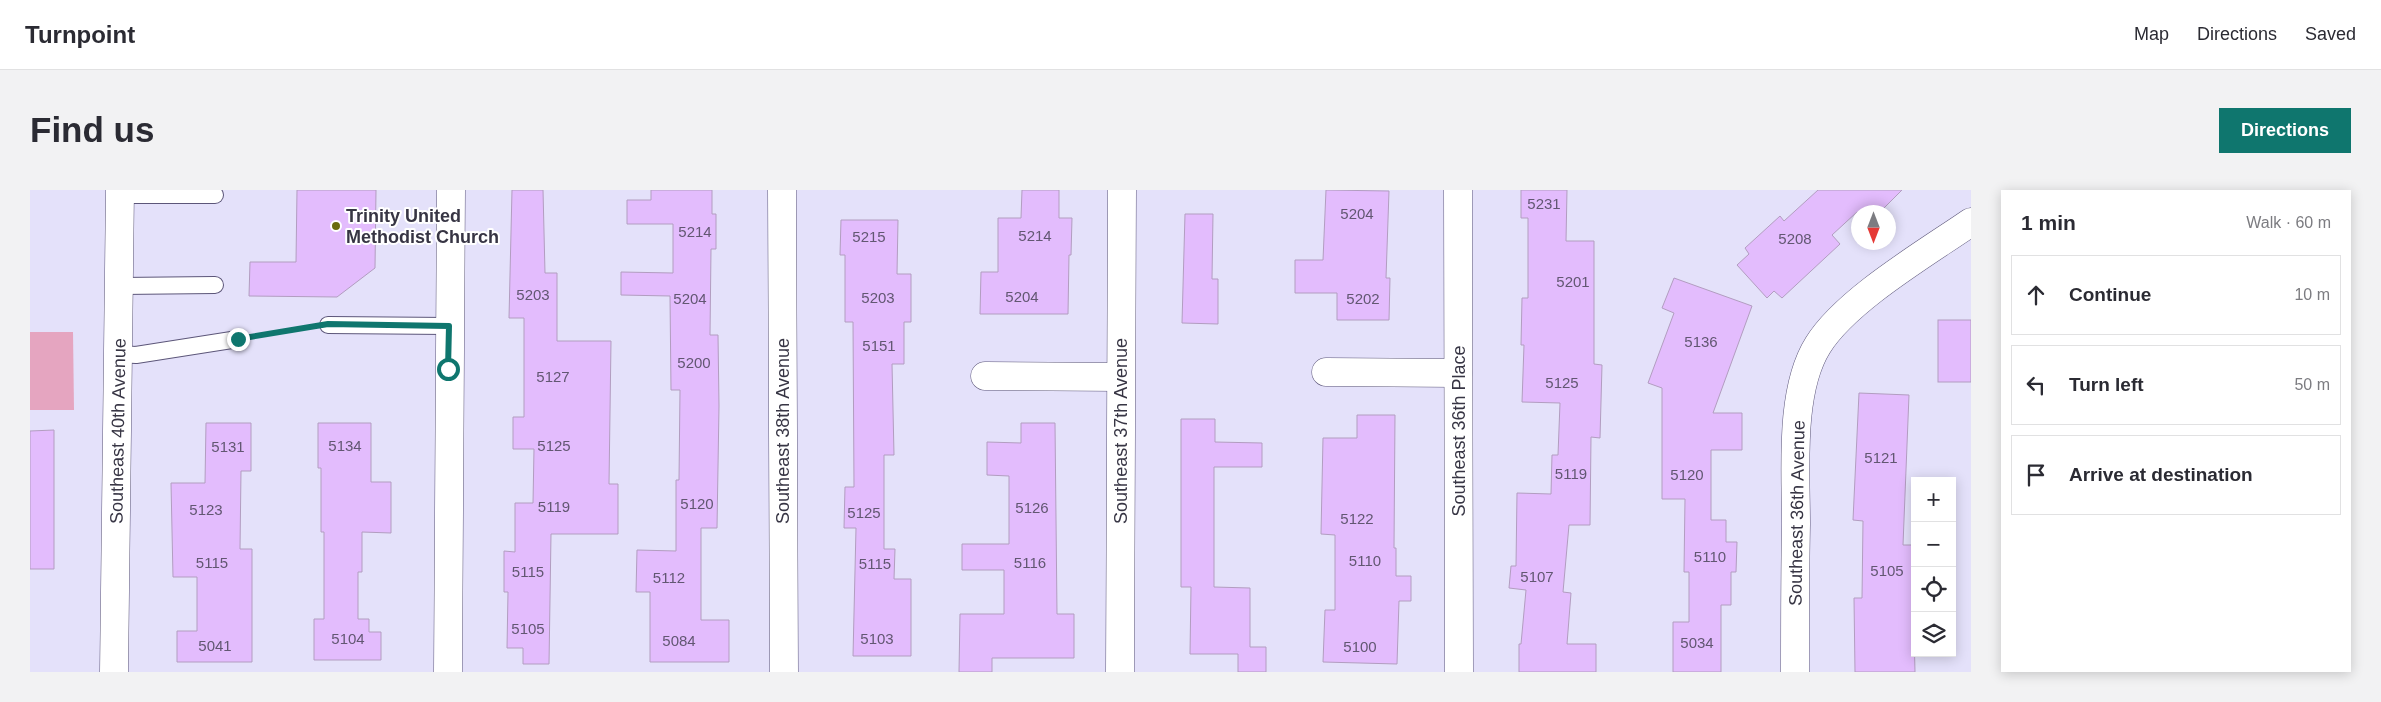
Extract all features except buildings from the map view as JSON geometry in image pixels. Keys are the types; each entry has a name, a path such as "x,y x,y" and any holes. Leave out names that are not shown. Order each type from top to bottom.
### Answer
{"street":[{"path":"448,672 450,190"},
{"name":"Southeast 38th Avenue","path":"782,190 784,672"},
{"name":"Southeast 37th Avenue","path":"1120,672 1122,190"},
{"name":"Southeast 36th Place","path":"1458,190 1459,672"},
{"name":"Southeast 40th Avenue","path":"114,672 120,193"},
{"name":"Southeast 36th Avenue","path":"1795,672 1796,421 1806,373 1817,345 1840,317 1879,286 1971,222"},
{"path":"1326,372 1458,373"},
{"path":"985,376 1120,378"}],"lane":[{"path":"120,193 215,194"},
{"path":"120,286 215,285"},
{"path":"328,324 449,326"},
{"path":"119,354 136,355 238,339"}],"path":[{"path":"238,339 328,324"}],"shaded area":[{"path":"30,332 73,332 74,410 30,410"}],"place":[{"name":"Trinity United Methodist Church","path":"336,226"}],"route":[{"path":"238,339 328,324 449,326 448,369"}]}
